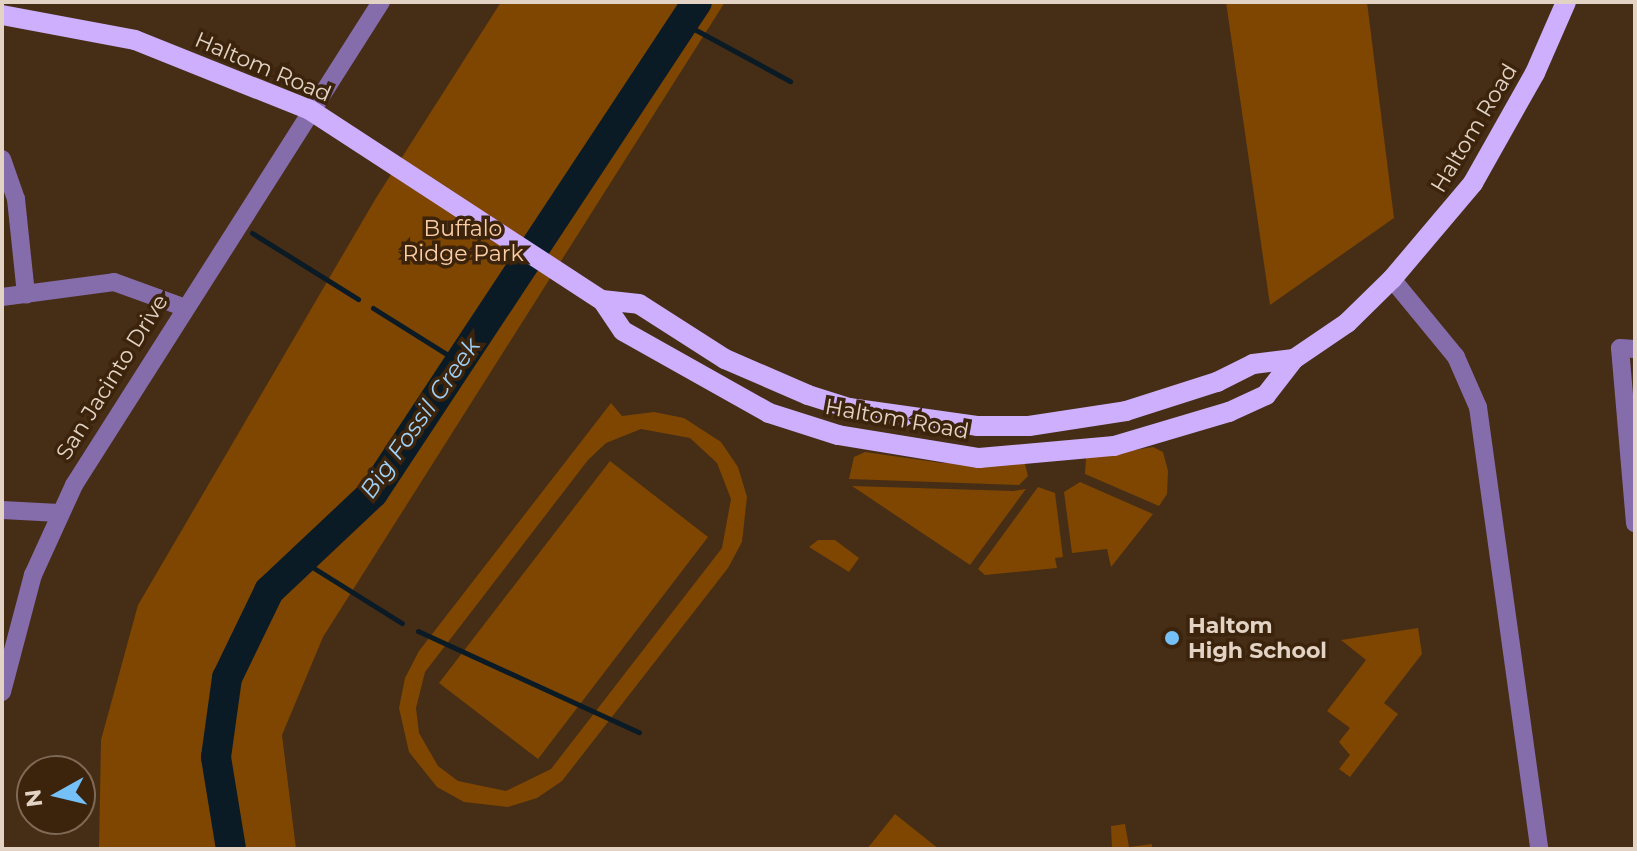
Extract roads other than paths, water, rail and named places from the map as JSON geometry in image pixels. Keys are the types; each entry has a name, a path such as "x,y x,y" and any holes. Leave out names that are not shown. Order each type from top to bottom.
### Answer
{"main road":[{"name":"Haltom Road","path":"2,15 135,40 310,110 602,300 623,331 716,386 769,413 838,435 979,458 1114,446 1177,429 1266,395 1294,359 1347,323 1392,279 1473,183 1535,73 1566,2"},
{"name":"Haltom Road","path":"602,300 639,304 725,359 826,400 849,408 919,420 1029,426 1126,411 1253,364 1294,359"},
{"path":"1169,396 1177,429"},
{"path":"826,400 838,435"},
{"path":"838,435 849,408"}],"street":[{"name":"San Jacinto Drive","path":"2,692 33,575 59,513 183,307 381,2"},
{"path":"2,159 16,199 26,294"},
{"path":"1392,279 1456,357 1478,407 1539,849"},
{"path":"2,297 114,282 183,307"},
{"path":"1627,348 1635,523"},
{"path":"2,510 59,513"}],"waterway":[{"name":"Big Fossil Creek","path":"231,849 216,757 227,678 269,591 373,493 697,2"},
{"path":"683,23 790,81"},
{"path":"252,233 358,299"},
{"path":"373,308 459,362"},
{"path":"301,560 402,623"},
{"path":"418,631 639,732"}],"place":[{"name":"Haltom High School","path":"1172,638"}],"park label":[{"name":"Buffalo Ridge Park","path":"463,240"}]}
